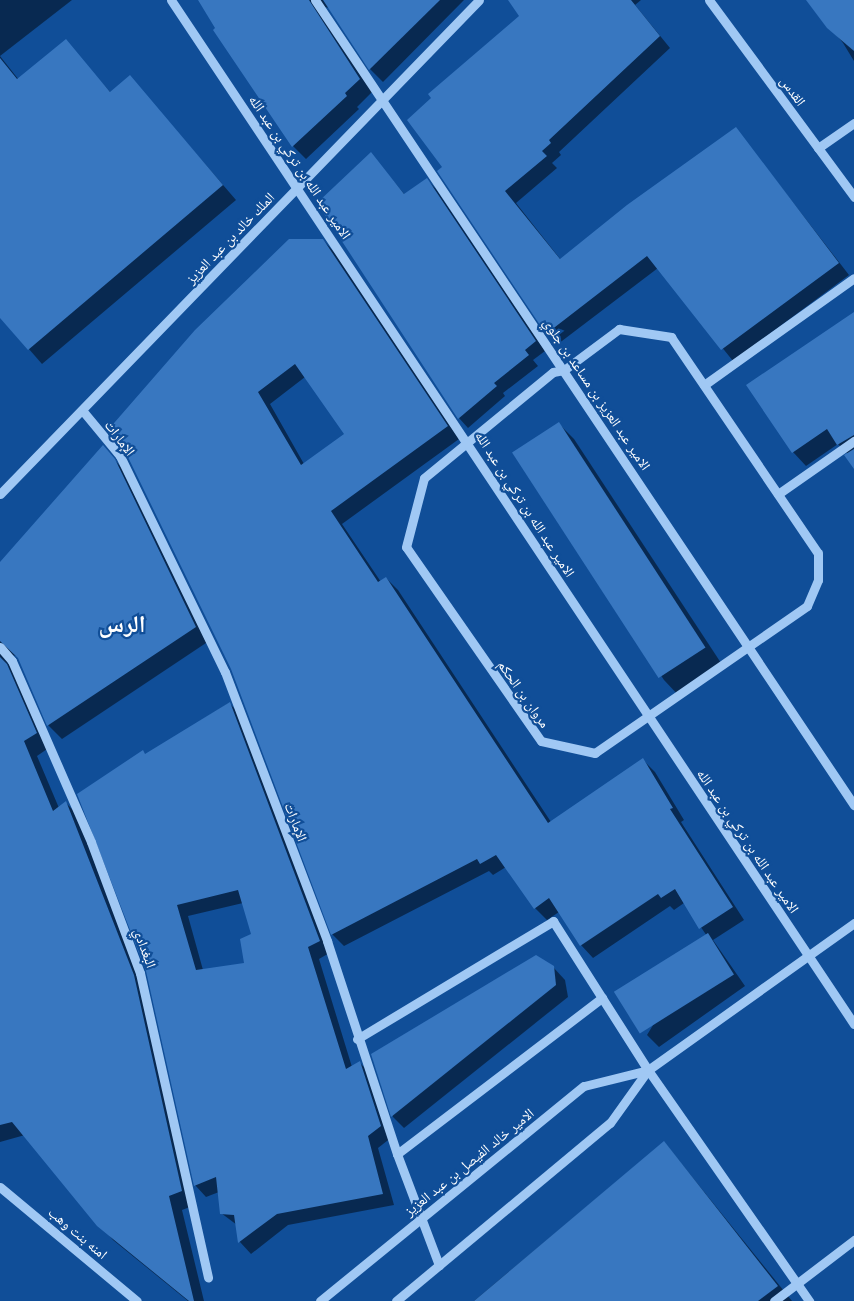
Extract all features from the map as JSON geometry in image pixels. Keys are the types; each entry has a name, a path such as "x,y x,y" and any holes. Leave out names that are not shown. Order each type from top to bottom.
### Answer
{"street":[{"name":"الامير عبد الله بن تركي بن عبد الله","path":"171,0 298,187 854,1024"},
{"name":"الامير عبد العزيز بن مساعد بن جلوي","path":"315,0 854,805"},
{"name":"الملك خالد بن عبد العزيز","path":"1,490 82,410 479,0"},
{"name":"القدس","path":"709,0 854,198"},
{"path":"818,148 854,123"},
{"path":"704,385 854,278"},
{"name":"مروان بن الحكم","path":"619,329 670,337 704,385 818,553 818,580 807,606 595,753 541,741 406,547 424,478 469,444 553,372 564,370 619,329"},
{"name":"الإمارات","path":"82,410 120,456 225,672 327,941 357,1039 420,1219 439,1265"},
{"path":"778,494 854,441"},
{"name":"البغدادي","path":"0,647 12,661 91,842 140,973 208,1278"},
{"path":"357,1039 552,922 648,1070 808,1301"},
{"name":"الامير خالد الفيصل بن عبد العزيز","path":"396,1301 610,1123 648,1070 854,923"},
{"path":"397,1154 602,998"},
{"name":"الامير خالد الفيصل بن عبد العزيز","path":"320,1301 584,1086 648,1070"},
{"name":"امنه بنت وهب","path":"0,1187 138,1301"},
{"path":"774,1301 854,1240"}],"building":[{"path":"198,0 309,0 360,79 345,93 347,96 292,147 213,30 215,28"},
{"path":"323,0 440,0 369,70"},
{"path":"508,0 631,0 660,36 549,140 551,143 542,151 547,156 505,191 560,259 627,205 736,127 839,263 721,350 647,256 546,334 437,171 442,167 407,120 431,98 428,94 519,16"},
{"path":"806,0 854,0 854,51 827,28"},
{"path":"66,39 110,92 130,75 223,185 28,350 0,318 0,58 17,79"},
{"path":"371,152 404,194 427,178 536,341 525,350 529,355 494,383 497,386 458,419 317,203"},
{"path":"289,239 323,239 448,426 331,511 378,582 386,577 548,823 643,758 673,808 670,809 733,907 699,929 675,889 661,898 658,894 580,946 549,898 534,909 496,855 480,864 477,859 331,935 231,669 126,453 108,430 195,330","holes":["295,364 344,434 301,465 258,392"]},
{"path":"854,312 854,435 837,445 827,429 792,453 746,385"},
{"path":"559,422 706,648 659,678 512,452"},
{"path":"103,445 115,459 196,627 47,726 18,658 0,641 0,562"},
{"path":"854,449 854,469 844,455"},
{"path":"0,657 7,664 37,733 24,741 53,811 66,801 134,975 182,1191 169,1196 194,1301 189,1301 97,1226 12,1122 0,1125"},
{"path":"230,702 320,941 308,947 346,1069 360,1061 381,1126 368,1136 383,1194 277,1214 238,1243 234,1215 220,1214 216,1177 194,1186 146,971 77,794 143,750 145,754","holes":["238,890 251,934 240,939 244,963 196,970 177,905"]},
{"path":"708,933 734,975 640,1033 614,992"},
{"path":"536,955 554,966 556,985 391,1117 371,1054"},
{"path":"664,1141 778,1286 758,1301 474,1301"}],"district":[{"name":"الرس","path":"122,624"}]}
